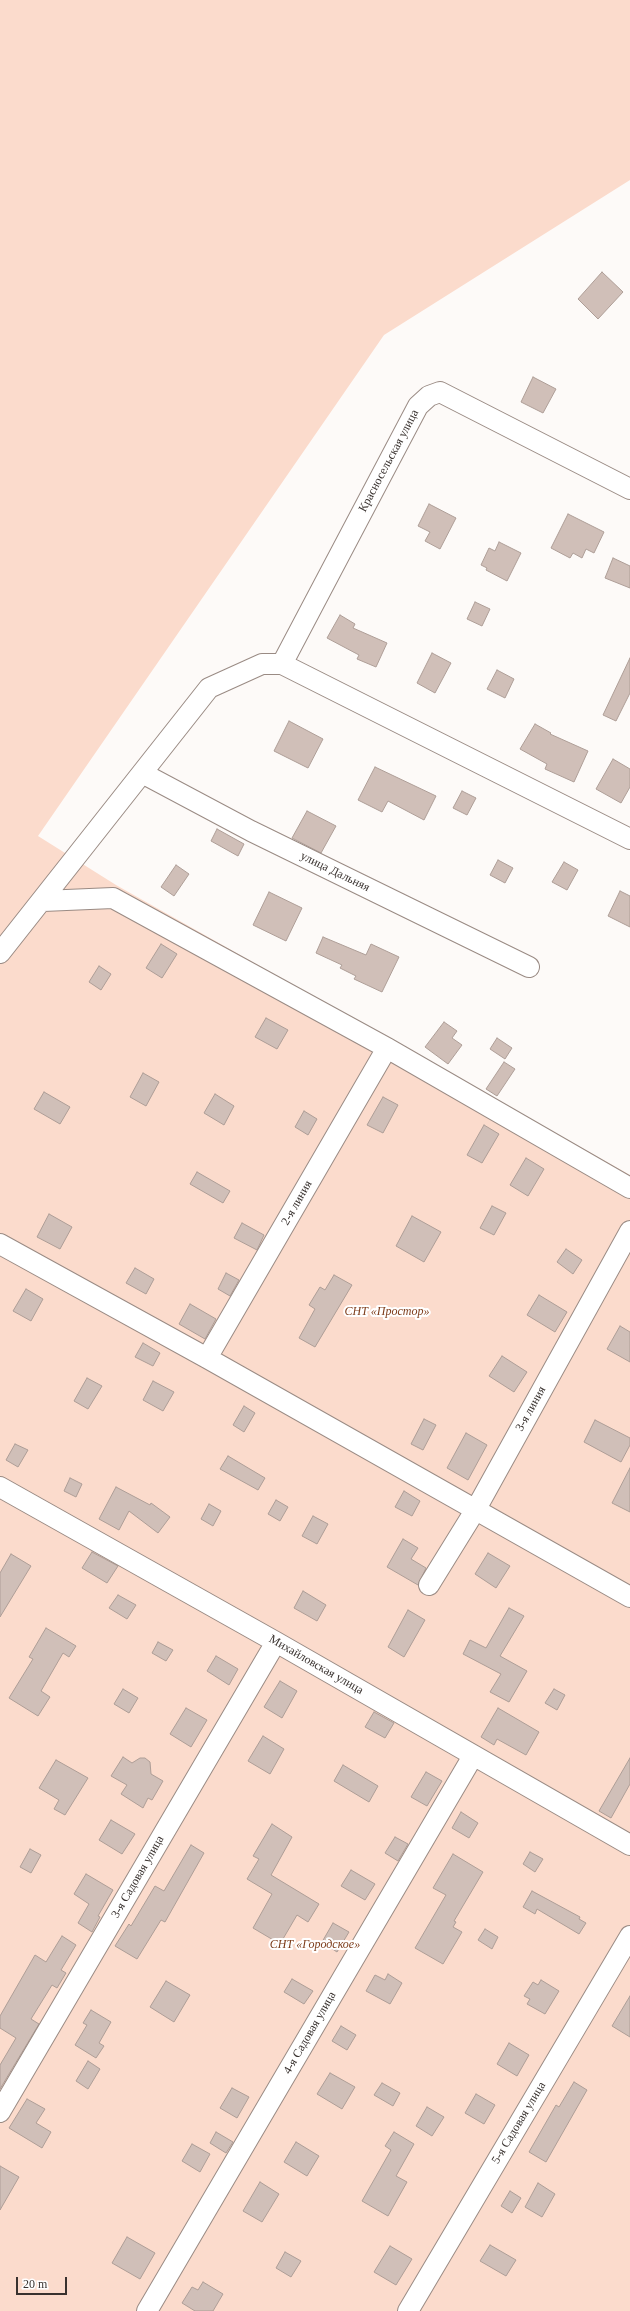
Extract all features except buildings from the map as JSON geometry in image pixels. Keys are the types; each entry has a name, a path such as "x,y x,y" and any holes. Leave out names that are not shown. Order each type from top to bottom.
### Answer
{"street":[{"name":"Красносельская улица","path":"282,664 418,406 429,396 440,392 630,489"},
{"path":"0,953 43,901 210,688 262,664 282,664 630,838"},
{"name":"улица Дальняя","path":"142,773 251,831 529,967"},
{"path":"43,901 113,898 387,1048 630,1188"},
{"name":"2-я линия","path":"207,1358 387,1048"},
{"name":"3-я линия","path":"429,1586 476,1509 630,1231"},
{"path":"0,1244 207,1358 630,1597"},
{"name":"Михайловская улица","path":"0,1487 276,1642 630,1845"},
{"name":"3-я Садовая улица","path":"0,2112 276,1642"},
{"name":"4-я Садовая улица","path":"147,2311 473,1756"},
{"name":"5-я Садовая улица","path":"408,2311 630,1936"}],"green space":[{"path":"0,0 630,0 630,180 384,335 38,836 116,885 630,1175 630,2311 0,2311"}],"park label":[{"name":"СНТ «Простор»","path":"387,1312"},
{"name":"СНТ «Городское»","path":"315,1945"}]}
